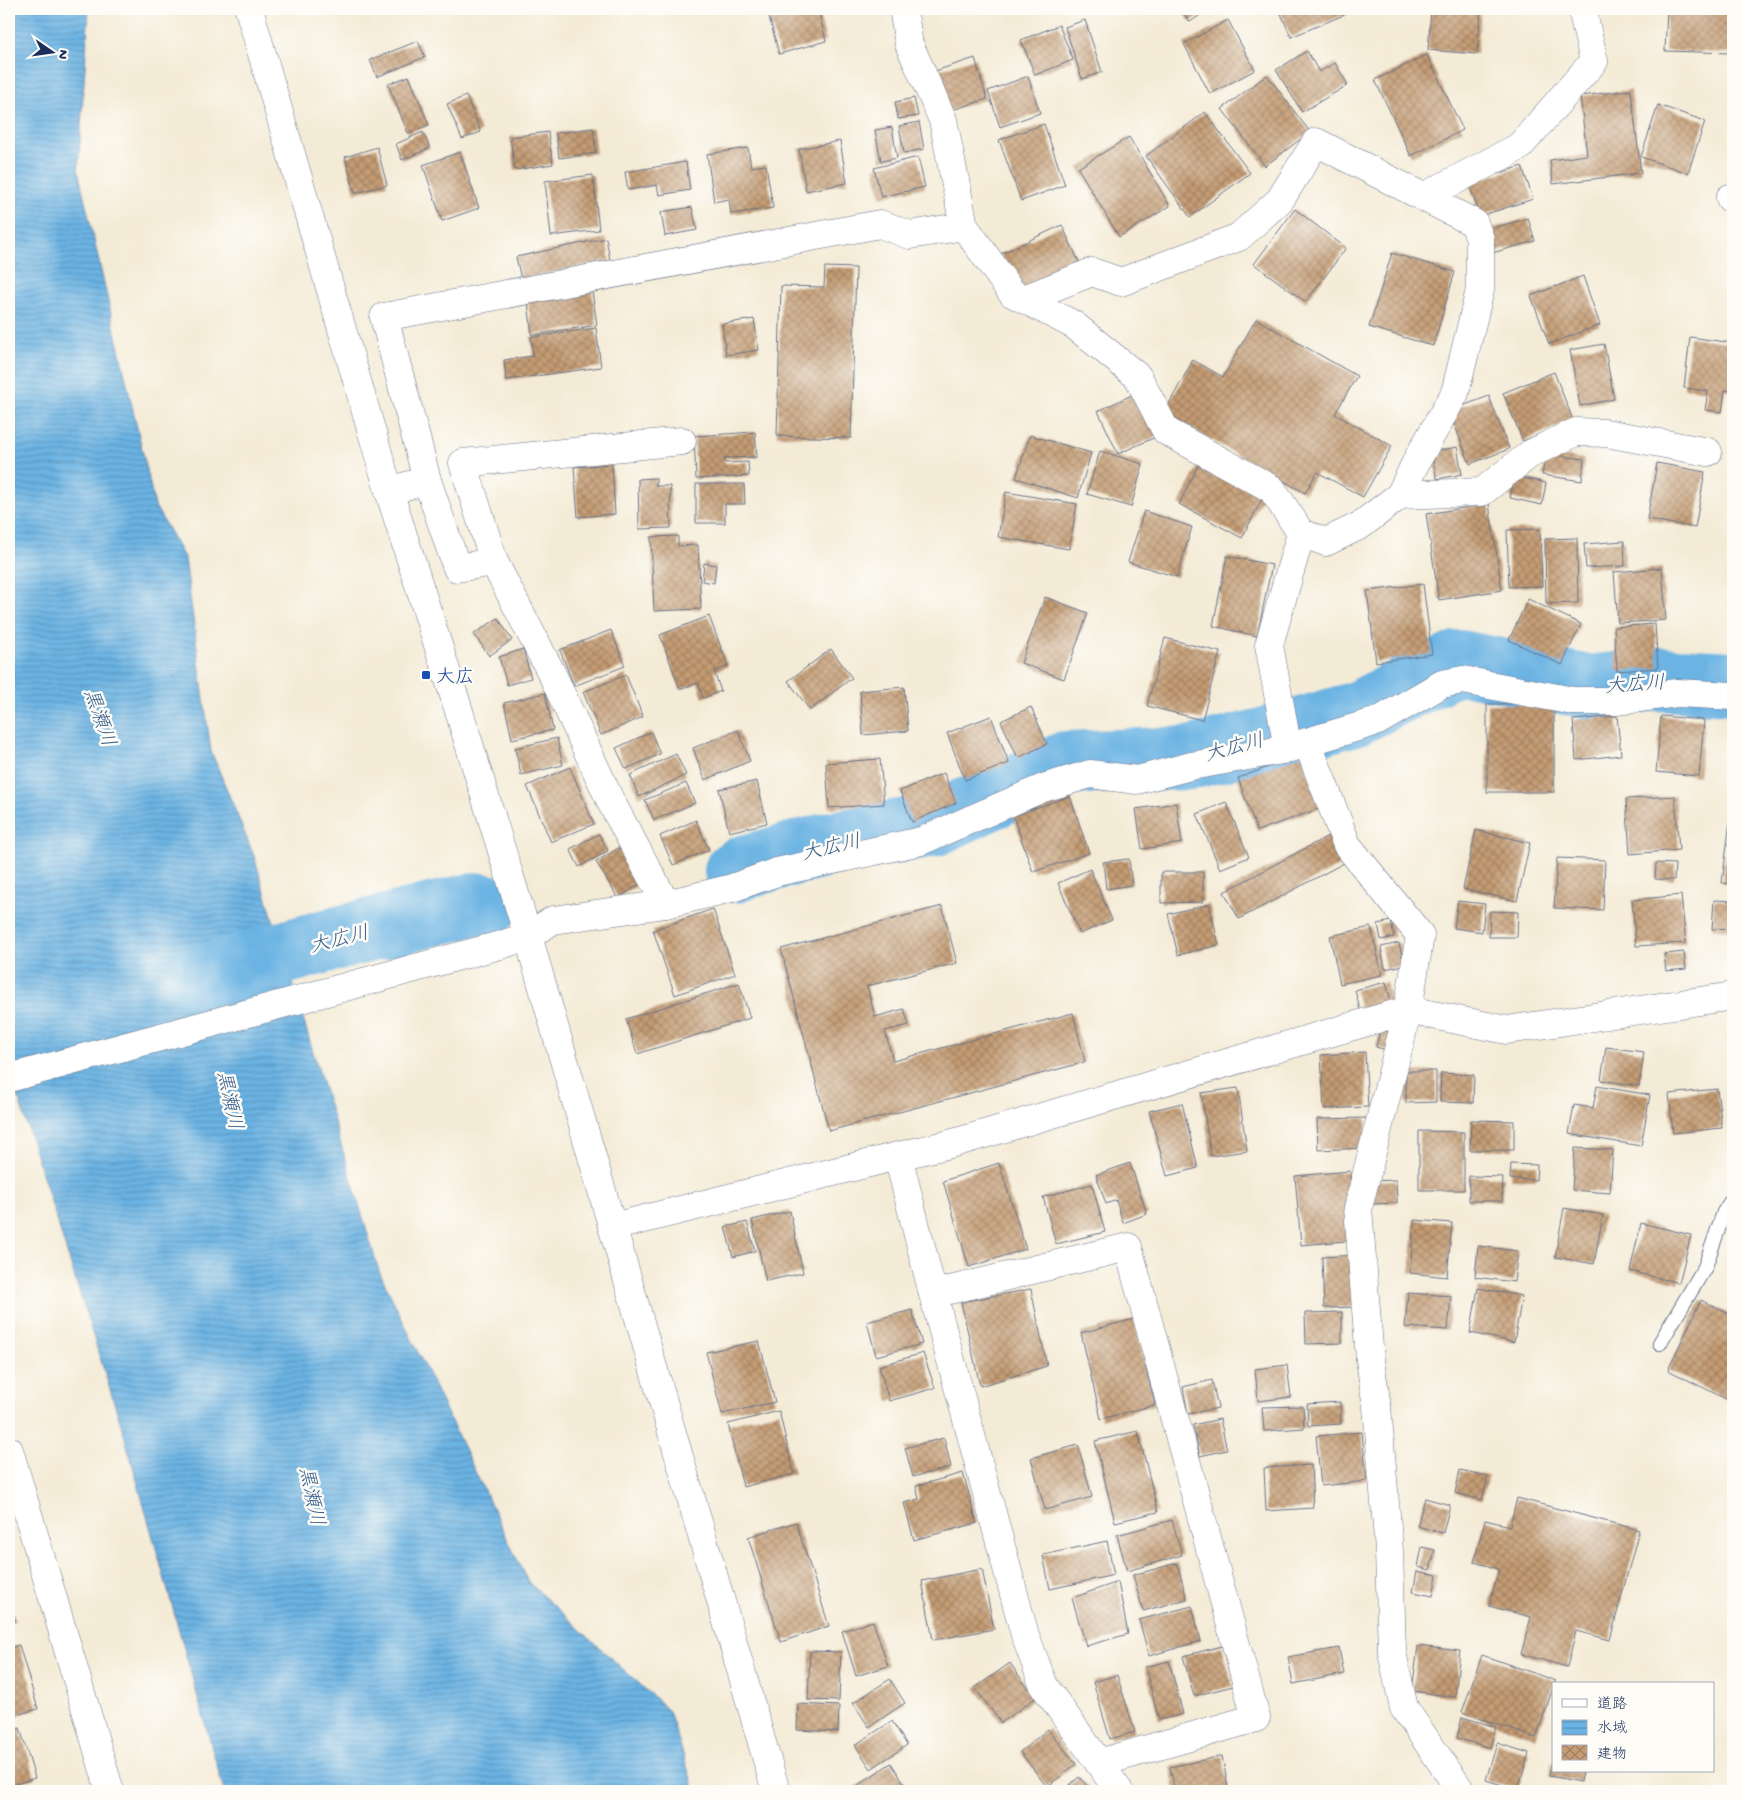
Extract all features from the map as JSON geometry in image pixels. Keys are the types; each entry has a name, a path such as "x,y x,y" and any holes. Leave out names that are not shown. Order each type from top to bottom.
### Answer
{"street":[{"path":"249,9 389,491 528,936 776,1791"},
{"path":"903,9 909,44 943,120 964,226 1012,293 1074,325 1138,377 1166,431 1272,489 1301,533 1326,542 1360,525 1400,495 1455,393 1480,290 1480,239 1474,223 1316,142 1280,200 1239,237 1121,282 1092,272 1024,299"},
{"path":"1424,197 1519,147 1594,61 1582,9"},
{"path":"494,562 457,568 427,480 384,317 880,224 910,235 964,226"},
{"path":"1400,495 1482,492 1530,454 1576,432 1606,433 1708,452"},
{"path":"666,904 611,802 553,676 494,562 463,463 682,440"},
{"path":"389,491 427,480"},
{"path":"1301,533 1269,645 1297,746 1347,845 1420,935 1408,1010 1358,1208 1370,1360 1377,1407 1389,1551 1392,1652 1404,1708 1461,1791"},
{"path":"9,1078 498,946 528,936 553,920 666,904 732,888 777,872 921,841 1043,788 1090,774 1137,780 1191,766 1297,746 1378,721 1442,684 1463,680 1573,701 1616,701 1677,693 1733,696"},
{"path":"612,1227 950,1144 1408,1010 1507,1030 1733,996"},
{"path":"898,1156 933,1294 1025,1635 1044,1686 1120,1791"},
{"path":"933,1294 1128,1247 1256,1718 1099,1763"},
{"path":"9,1450 110,1791"}],"lane":[{"path":"1660,1343 1705,1267 1724,1212 1733,1198"}],"water":[{"name":"黒瀬川","path":"9,9 89,9 78,170 155,506 185,559 211,751 254,856 379,1271 528,1582 669,1711 695,1791 224,1791 124,1434 9,1068"}],"building":[{"path":"767,9 818,9 826,41 779,54"},
{"path":"1180,9 1209,9 1190,22"},
{"path":"1279,9 1343,9 1346,14 1291,37"},
{"path":"1431,9 1481,9 1477,54 1428,50"},
{"path":"1667,9 1732,9 1731,53 1665,51"},
{"path":"1085,20 1102,72 1082,79 1065,27"},
{"path":"1228,20 1255,70 1210,94 1184,44"},
{"path":"1059,25 1073,60 1035,75 1021,40"},
{"path":"418,41 425,57 377,77 370,60"},
{"path":"1307,51 1319,72 1335,63 1348,85 1302,112 1276,70"},
{"path":"1427,55 1463,130 1411,156 1375,80"},
{"path":"975,58 987,99 949,111 935,71"},
{"path":"1267,75 1310,132 1265,166 1222,109"},
{"path":"409,76 429,125 408,133 388,84"},
{"path":"1028,76 1040,113 1000,127 988,91"},
{"path":"1631,90 1641,173 1553,184 1550,160 1587,155 1580,96"},
{"path":"466,96 481,132 462,139 447,104"},
{"path":"914,98 918,116 898,119 895,102"},
{"path":"1658,105 1705,121 1688,173 1641,157"},
{"path":"1205,112 1250,173 1190,217 1146,156"},
{"path":"919,122 924,149 904,153 899,126"},
{"path":"1044,124 1065,185 1021,201 999,140"},
{"path":"892,127 897,158 881,161 875,130"},
{"path":"593,128 596,153 559,158 556,133"},
{"path":"423,132 430,148 402,160 396,144"},
{"path":"548,132 553,164 515,170 510,137"},
{"path":"1129,137 1170,206 1119,237 1078,168"},
{"path":"840,141 847,183 806,191 799,149"},
{"path":"377,147 387,185 355,193 345,157"},
{"path":"748,148 751,167 766,165 773,208 731,214 729,199 714,202 707,154"},
{"path":"460,152 479,208 442,221 423,165"},
{"path":"918,157 925,187 881,197 874,168"},
{"path":"686,162 690,190 659,195 657,185 628,190 625,172"},
{"path":"1522,166 1533,199 1480,216 1469,183"},
{"path":"593,175 599,230 551,236 545,181"},
{"path":"692,207 697,230 665,236 661,212"},
{"path":"1295,209 1346,248 1306,302 1254,264"},
{"path":"1528,218 1535,241 1492,253 1486,230"},
{"path":"1062,225 1079,262 1018,292 1000,254"},
{"path":"606,238 610,260 521,279 516,257"},
{"path":"1392,253 1455,272 1433,346 1369,327"},
{"path":"825,267 856,268 851,438 777,436 781,286 824,287"},
{"path":"1583,276 1600,325 1549,344 1531,296"},
{"path":"591,285 597,325 532,335 527,294"},
{"path":"754,319 759,350 726,355 722,324"},
{"path":"1256,319 1357,376 1335,414 1392,446 1363,497 1317,472 1305,493 1164,413 1193,360 1223,377"},
{"path":"596,328 601,367 506,380 504,360 533,356 531,337"},
{"path":"1690,337 1733,343 1733,391 1725,390 1722,412 1705,410 1708,391 1684,388"},
{"path":"1604,344 1614,399 1580,406 1570,350"},
{"path":"1554,372 1573,420 1523,441 1503,393"},
{"path":"1140,391 1160,435 1118,454 1098,411"},
{"path":"1489,396 1509,449 1470,464 1449,411"},
{"path":"755,432 757,457 724,458 725,463 748,462 749,476 696,479 694,436"},
{"path":"1030,435 1091,453 1078,498 1016,478"},
{"path":"1457,447 1462,474 1437,479 1431,452"},
{"path":"1100,451 1143,464 1131,507 1087,494"},
{"path":"1546,454 1584,459 1582,481 1542,475"},
{"path":"1657,463 1705,472 1695,528 1647,519"},
{"path":"612,464 615,514 578,517 574,467"},
{"path":"1199,464 1263,497 1242,538 1179,504"},
{"path":"1515,476 1546,483 1542,505 1510,498"},
{"path":"656,478 656,486 670,486 671,528 639,529 638,479"},
{"path":"696,484 744,484 745,504 725,504 725,523 696,523"},
{"path":"1006,492 1077,504 1069,549 998,537"},
{"path":"1489,504 1502,590 1439,600 1426,514"},
{"path":"1144,511 1192,527 1177,577 1128,562"},
{"path":"1540,529 1542,586 1509,587 1507,530"},
{"path":"678,536 678,546 698,545 701,609 654,611 651,537"},
{"path":"1577,538 1578,603 1546,604 1545,539"},
{"path":"1624,541 1625,566 1586,568 1584,544"},
{"path":"1227,556 1272,565 1257,636 1213,626"},
{"path":"704,563 716,565 714,583 702,581"},
{"path":"1662,568 1666,620 1618,623 1614,572"},
{"path":"1423,584 1432,654 1376,662 1367,591"},
{"path":"1045,597 1088,613 1064,679 1021,663"},
{"path":"1528,599 1581,624 1562,665 1509,640"},
{"path":"709,616 728,666 714,672 721,691 703,698 698,683 680,689 660,635"},
{"path":"498,618 512,640 489,656 474,634"},
{"path":"1655,624 1658,668 1617,671 1614,627"},
{"path":"611,630 625,666 574,686 560,650"},
{"path":"1165,638 1220,652 1202,720 1147,706"},
{"path":"523,649 531,678 507,685 499,657"},
{"path":"831,649 852,678 810,710 788,681"},
{"path":"626,675 643,717 601,735 583,692"},
{"path":"904,687 908,731 863,735 860,691"},
{"path":"545,693 553,730 512,739 504,703"},
{"path":"1487,704 1554,704 1554,792 1487,792"},
{"path":"1031,707 1047,744 1018,758 1001,721"},
{"path":"991,716 1009,763 965,780 947,733"},
{"path":"1617,716 1621,755 1576,760 1573,720"},
{"path":"1661,716 1704,720 1699,776 1656,772"},
{"path":"738,730 750,761 705,780 693,748"},
{"path":"651,732 660,754 626,769 616,748"},
{"path":"557,738 563,765 521,775 515,748"},
{"path":"676,754 686,775 639,797 630,775"},
{"path":"1302,755 1321,808 1257,831 1238,778"},
{"path":"880,759 884,804 829,808 826,763"},
{"path":"570,767 594,824 551,842 527,786"},
{"path":"944,773 956,803 912,822 900,791"},
{"path":"757,781 767,823 729,832 719,789"},
{"path":"686,783 695,803 654,820 645,800"},
{"path":"1070,796 1089,853 1033,872 1013,816"},
{"path":"1675,796 1679,850 1630,854 1626,799"},
{"path":"1226,802 1249,857 1220,869 1197,814"},
{"path":"1176,803 1182,843 1142,849 1136,809"},
{"path":"696,820 709,850 673,865 660,836"},
{"path":"1730,822 1733,823 1733,884 1722,883"},
{"path":"1476,830 1530,843 1517,901 1463,889"},
{"path":"599,834 608,851 579,867 570,849"},
{"path":"1330,835 1344,863 1239,919 1224,892"},
{"path":"628,842 649,878 618,898 596,862"},
{"path":"1557,858 1605,860 1603,910 1554,908"},
{"path":"1129,859 1132,885 1106,889 1103,862"},
{"path":"1656,863 1675,864 1674,880 1655,879"},
{"path":"1090,869 1112,920 1080,934 1058,883"},
{"path":"1161,872 1203,872 1203,902 1161,903"},
{"path":"1681,895 1686,943 1636,946 1632,900"},
{"path":"1714,900 1733,901 1733,930 1712,929"},
{"path":"1458,901 1485,904 1482,932 1454,928"},
{"path":"1209,904 1219,945 1178,955 1168,914"},
{"path":"942,906 957,963 867,986 875,1017 904,1009 909,1025 885,1031 893,1061 1073,1013 1085,1062 829,1131 781,949"},
{"path":"713,909 735,974 675,995 653,930"},
{"path":"1490,911 1518,912 1517,937 1489,937"},
{"path":"1391,921 1394,937 1381,940 1378,924"},
{"path":"1371,927 1382,975 1340,984 1330,936"},
{"path":"1399,943 1404,965 1385,969 1381,947"},
{"path":"1684,952 1686,969 1666,971 1664,954"},
{"path":"1386,982 1393,1010 1362,1018 1355,990"},
{"path":"739,983 750,1018 637,1054 626,1019"},
{"path":"1380,1030 1394,1033 1390,1051 1376,1047"},
{"path":"1606,1047 1644,1052 1639,1086 1601,1080"},
{"path":"1365,1052 1368,1107 1324,1109 1321,1055"},
{"path":"1406,1071 1436,1071 1436,1102 1406,1103"},
{"path":"1441,1073 1474,1075 1473,1103 1440,1102"},
{"path":"1597,1086 1650,1095 1641,1146 1569,1134 1574,1105 1593,1108"},
{"path":"1238,1088 1247,1151 1211,1156 1201,1093"},
{"path":"1717,1089 1722,1128 1673,1133 1669,1094"},
{"path":"1182,1103 1198,1168 1167,1176 1149,1111"},
{"path":"1366,1118 1367,1148 1318,1150 1317,1119"},
{"path":"1471,1120 1514,1121 1514,1150 1470,1150"},
{"path":"1419,1131 1464,1132 1464,1190 1419,1190"},
{"path":"1575,1148 1613,1150 1610,1193 1572,1190"},
{"path":"999,1163 1026,1249 969,1267 943,1181"},
{"path":"1130,1163 1147,1214 1123,1223 1116,1200 1106,1204 1096,1175"},
{"path":"1511,1164 1537,1165 1536,1180 1510,1179"},
{"path":"1350,1171 1356,1240 1301,1245 1295,1176"},
{"path":"1469,1176 1503,1177 1502,1201 1469,1201"},
{"path":"1396,1180 1397,1203 1373,1204 1372,1181"},
{"path":"1092,1184 1105,1232 1056,1244 1043,1197"},
{"path":"1564,1208 1603,1215 1594,1264 1555,1257"},
{"path":"790,1211 803,1273 766,1281 752,1220"},
{"path":"1414,1220 1452,1223 1447,1277 1410,1273"},
{"path":"747,1222 755,1251 733,1257 725,1227"},
{"path":"1641,1223 1691,1235 1679,1283 1630,1271"},
{"path":"1478,1246 1518,1251 1514,1282 1475,1277"},
{"path":"1356,1255 1358,1307 1324,1308 1322,1257"},
{"path":"1478,1288 1522,1296 1514,1342 1470,1333"},
{"path":"1031,1289 1047,1366 980,1386 961,1302"},
{"path":"1408,1293 1451,1296 1448,1330 1405,1327"},
{"path":"1701,1300 1733,1316 1733,1389 1728,1400 1668,1370"},
{"path":"912,1310 922,1344 876,1356 867,1322"},
{"path":"1342,1312 1342,1343 1306,1344 1305,1313"},
{"path":"1134,1319 1155,1405 1101,1419 1081,1333"},
{"path":"759,1341 775,1402 722,1414 706,1352"},
{"path":"923,1353 935,1388 889,1401 879,1366"},
{"path":"1287,1365 1291,1397 1258,1401 1255,1369"},
{"path":"1212,1380 1218,1408 1188,1414 1183,1387"},
{"path":"1340,1402 1341,1424 1308,1426 1307,1404"},
{"path":"1303,1406 1304,1428 1264,1431 1262,1407"},
{"path":"779,1411 794,1474 743,1487 728,1424"},
{"path":"1220,1419 1227,1450 1200,1456 1193,1425"},
{"path":"1138,1431 1158,1512 1115,1522 1095,1441"},
{"path":"1362,1432 1367,1481 1321,1486 1316,1436"},
{"path":"944,1438 951,1467 913,1477 905,1448"},
{"path":"1078,1445 1092,1497 1045,1510 1031,1458"},
{"path":"1311,1465 1313,1508 1266,1511 1264,1468"},
{"path":"1460,1470 1488,1476 1482,1500 1455,1493"},
{"path":"963,1473 977,1523 914,1540 904,1503 919,1499 916,1486"},
{"path":"1425,1498 1450,1505 1443,1533 1417,1526"},
{"path":"1517,1498 1639,1530 1610,1640 1576,1631 1567,1667 1521,1654 1531,1617 1489,1606 1499,1569 1474,1562 1485,1520 1510,1526"},
{"path":"1172,1520 1182,1555 1127,1571 1117,1535"},
{"path":"796,1522 829,1626 781,1642 748,1537"},
{"path":"1107,1541 1114,1575 1050,1589 1043,1555"},
{"path":"1422,1547 1435,1550 1430,1570 1418,1567"},
{"path":"1177,1563 1187,1599 1143,1611 1133,1575"},
{"path":"982,1569 994,1629 933,1640 922,1581"},
{"path":"1417,1571 1437,1575 1433,1596 1413,1592"},
{"path":"1118,1582 1128,1634 1086,1646 1072,1598"},
{"path":"9,1600 15,1621 9,1623"},
{"path":"1192,1606 1201,1641 1149,1656 1139,1620"},
{"path":"873,1621 888,1666 856,1676 842,1631"},
{"path":"19,1645 38,1709 9,1717 9,1648"},
{"path":"1222,1646 1233,1686 1194,1696 1183,1656"},
{"path":"1418,1646 1460,1651 1455,1697 1412,1691"},
{"path":"1339,1648 1344,1674 1293,1684 1288,1657"},
{"path":"810,1651 841,1652 839,1701 808,1700"},
{"path":"1482,1655 1556,1681 1552,1682 1552,1691 1536,1738 1462,1712"},
{"path":"1169,1661 1183,1714 1159,1720 1145,1667"},
{"path":"1010,1663 1035,1698 1001,1723 975,1688"},
{"path":"1117,1675 1135,1732 1110,1739 1093,1682"},
{"path":"890,1679 905,1703 869,1727 853,1703"},
{"path":"798,1704 839,1706 838,1732 797,1730"},
{"path":"1462,1717 1496,1727 1490,1748 1457,1738"},
{"path":"892,1721 907,1745 871,1769 855,1745"},
{"path":"20,1728 35,1778 9,1786 9,1731"},
{"path":"1048,1729 1076,1764 1047,1787 1020,1752"},
{"path":"1497,1743 1529,1753 1518,1790 1486,1780"},
{"path":"1222,1756 1229,1791 1175,1791 1170,1767"},
{"path":"1552,1759 1552,1772 1582,1772 1580,1782 1549,1776"},
{"path":"891,1763 907,1787 900,1791 857,1791 855,1787"},
{"path":"1079,1777 1092,1791 1063,1791"}],"waterway":[{"name":"大広川","path":"736,871 744,867 833,843 933,825 1066,763 1189,758 1266,739 1357,713 1459,662 1588,687 1657,679 1733,683"},
{"name":"大広川","path":"198,977 322,942 475,904 487,906"}],"place":[{"name":"大広","path":"426,675"}]}
